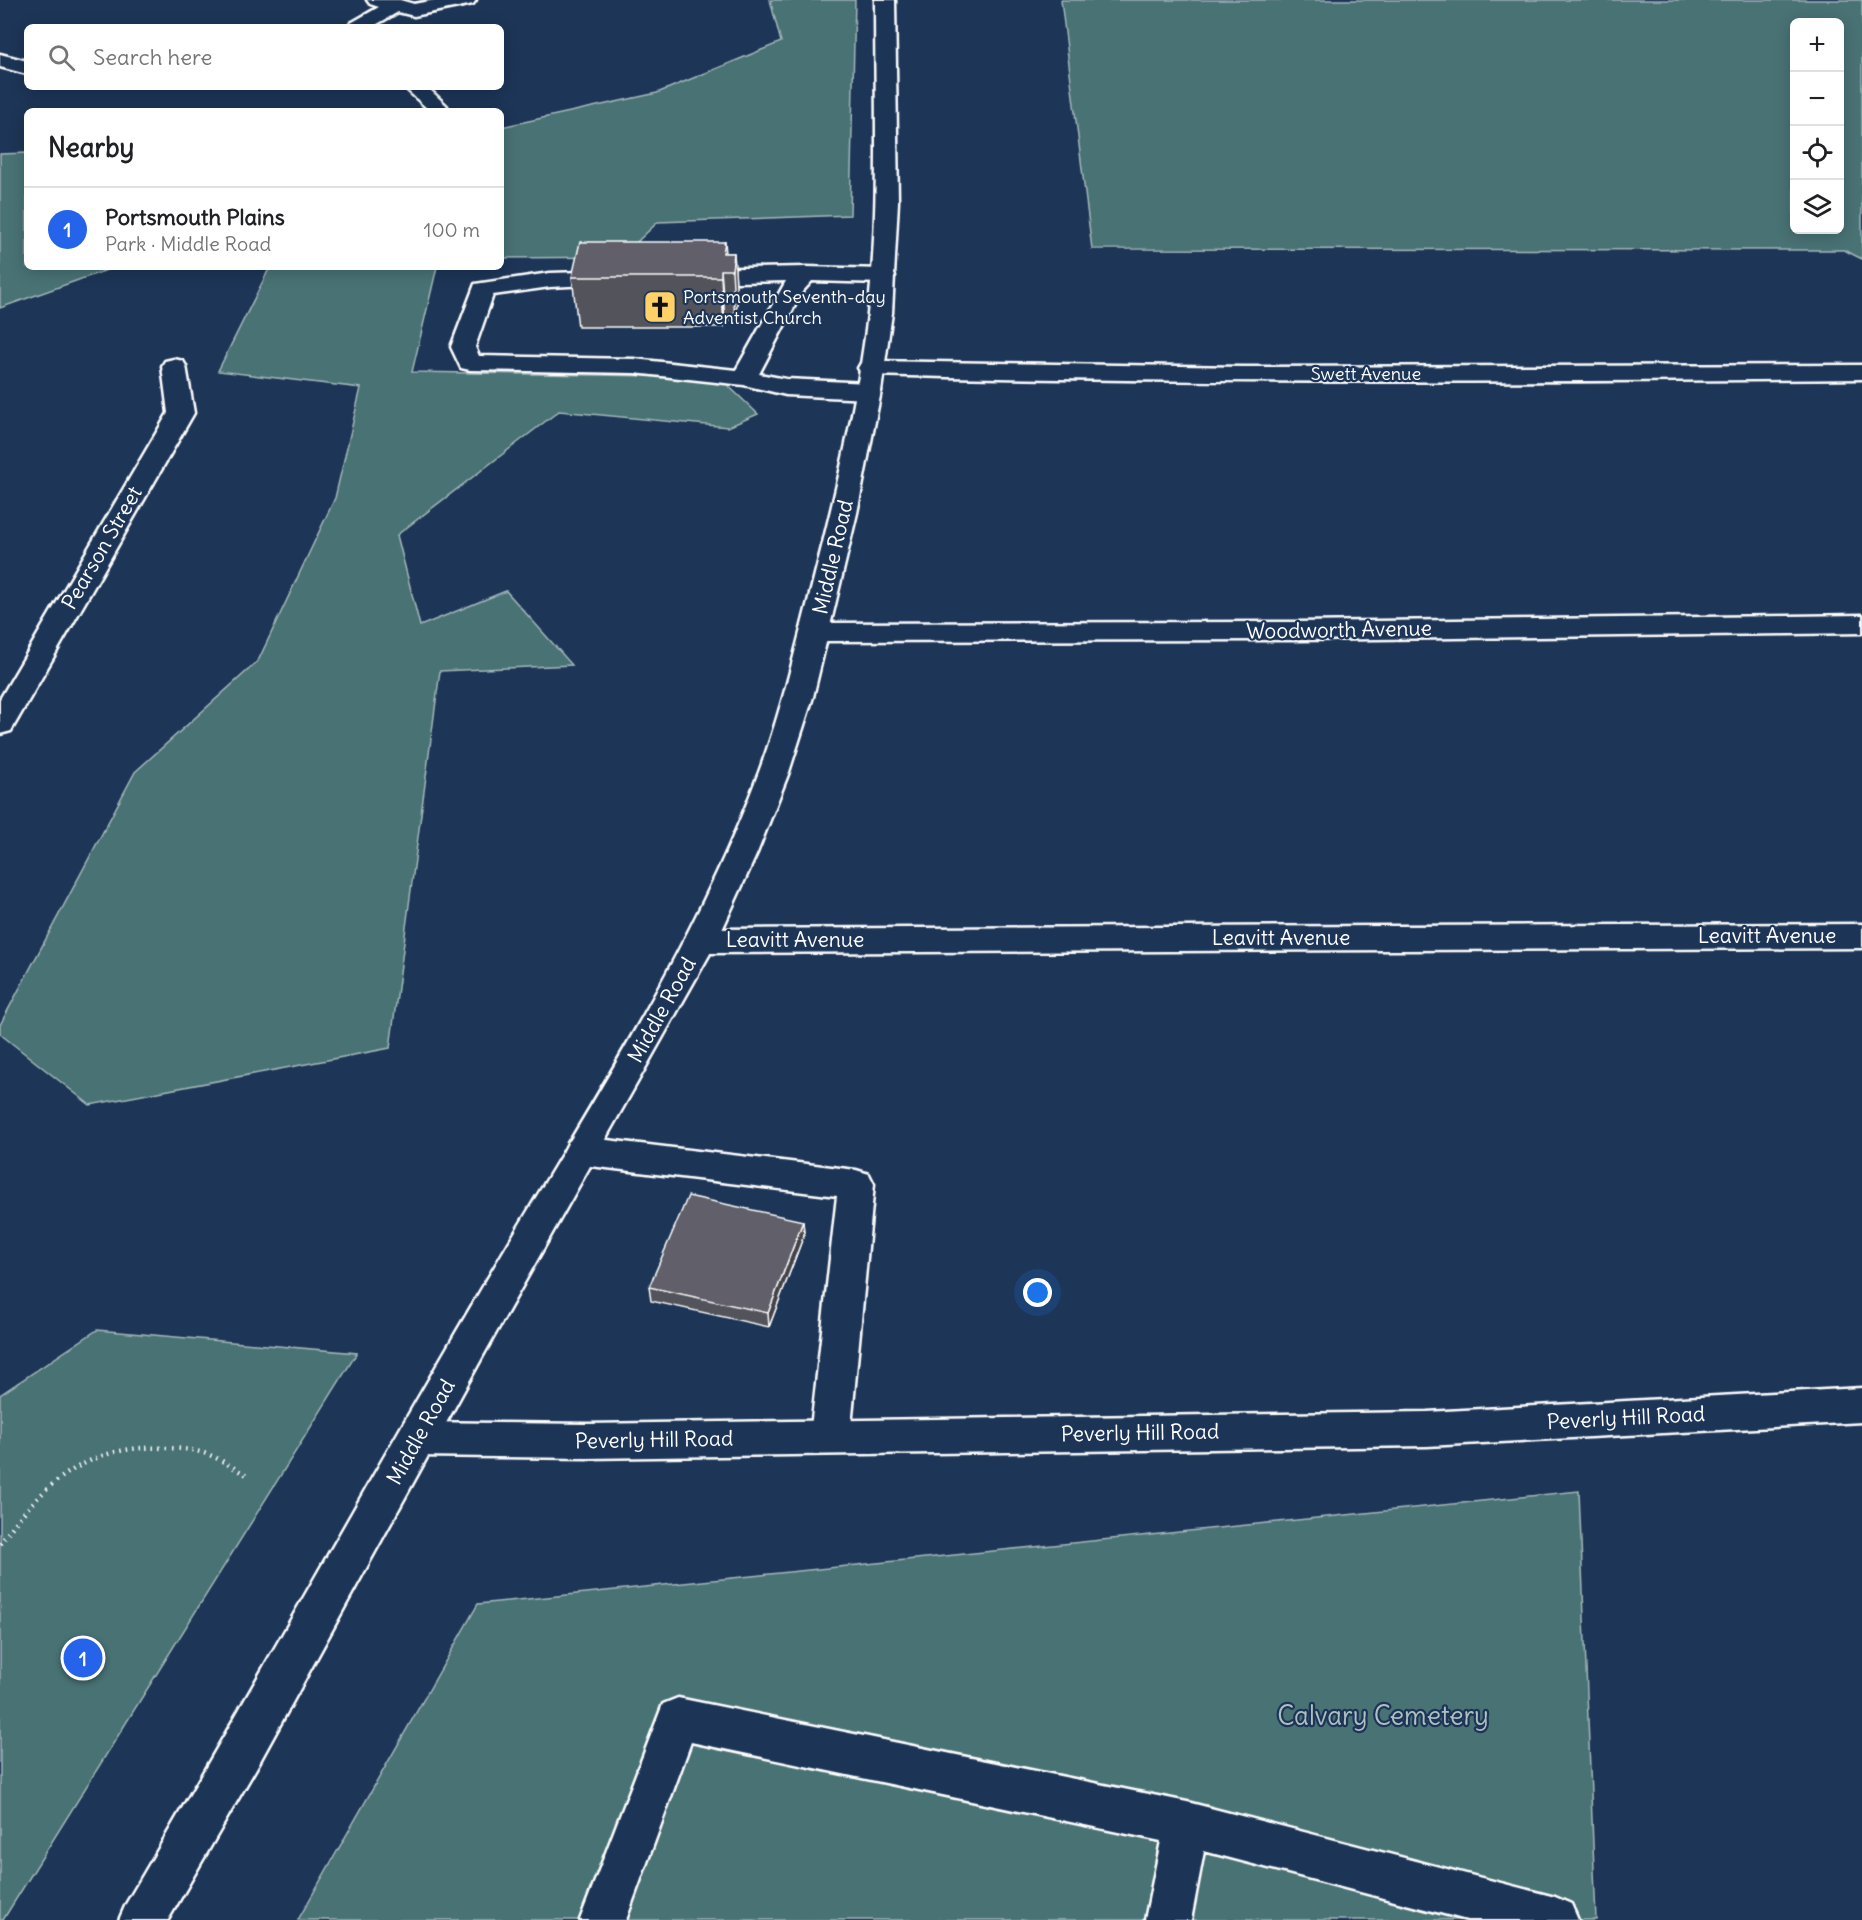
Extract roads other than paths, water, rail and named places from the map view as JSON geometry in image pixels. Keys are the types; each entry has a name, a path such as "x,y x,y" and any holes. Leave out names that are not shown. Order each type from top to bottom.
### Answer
{"street":[{"path":"361,24 386,2 414,10 466,0"},
{"name":"Middle Road","path":"142,1920 243,1748 701,941 741,853 774,772 798,697 844,513 869,380 884,276 888,150 885,0"},
{"path":"0,60 24,67"},
{"path":"417,90 436,106"},
{"path":"744,378 792,289 806,274 884,276"},
{"name":"Swett Avenue","path":"806,274 550,280 483,289 463,347 470,363 634,366 744,378 786,387 869,380 1058,372 1332,374 1862,372"},
{"name":"Pearson Street","path":"0,724 181,413 174,366"},
{"name":"Woodworth Avenue","path":"815,632 1287,631 1862,624"},
{"name":"Leavitt Avenue","path":"701,941 1862,936"},
{"path":"582,1151 856,1184 830,1437"},
{"name":"Peverly Hill Road","path":"417,1439 587,1441 1427,1429 1862,1405"},
{"path":"603,1920 678,1719 1187,1824 1555,1920"},
{"path":"1168,1920 1187,1824"}],"place":[{"name":"Portsmouth Seventh-day Adventist Church","path":"660,307"},
{"name":"Portsmouth Plains","path":"83,1658"}],"park label":[{"name":"Calvary Cemetery","path":"1383,1716"}]}
